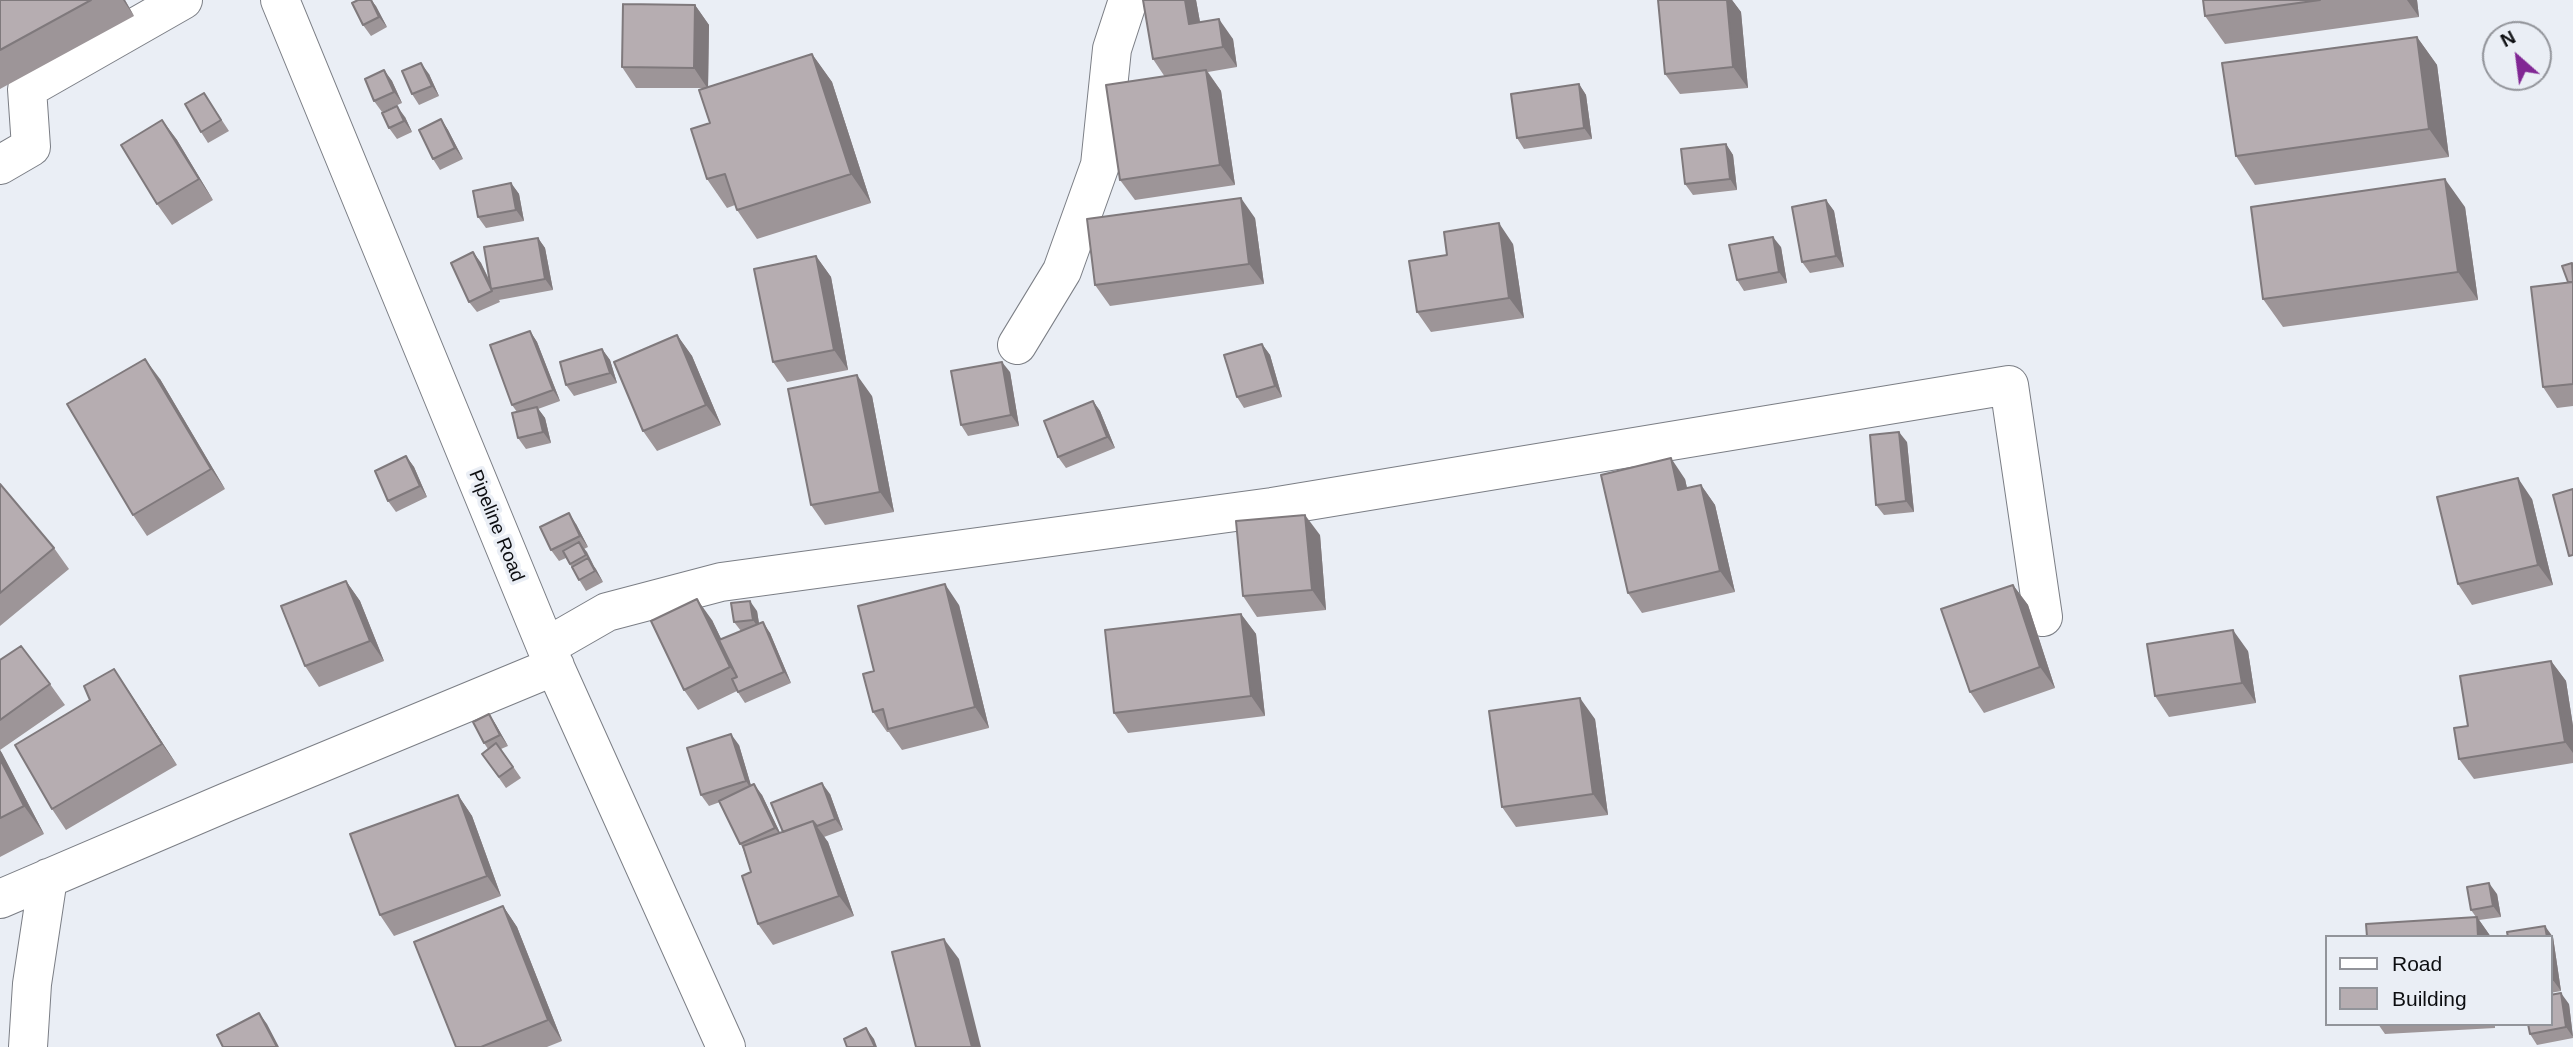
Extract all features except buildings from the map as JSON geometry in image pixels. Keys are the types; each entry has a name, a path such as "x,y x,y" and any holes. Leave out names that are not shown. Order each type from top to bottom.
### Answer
{"street":[{"path":"0,165 31,147 27,89 183,0"},
{"name":"Pipeline Road","path":"280,0 551,657 726,1047"},
{"path":"1017,345 1062,271 1100,165 1112,49 1128,0"},
{"path":"0,899 551,657 607,612 721,582 1272,507 2009,385 2043,617"},
{"path":"28,1047 32,984 48,878"}]}
